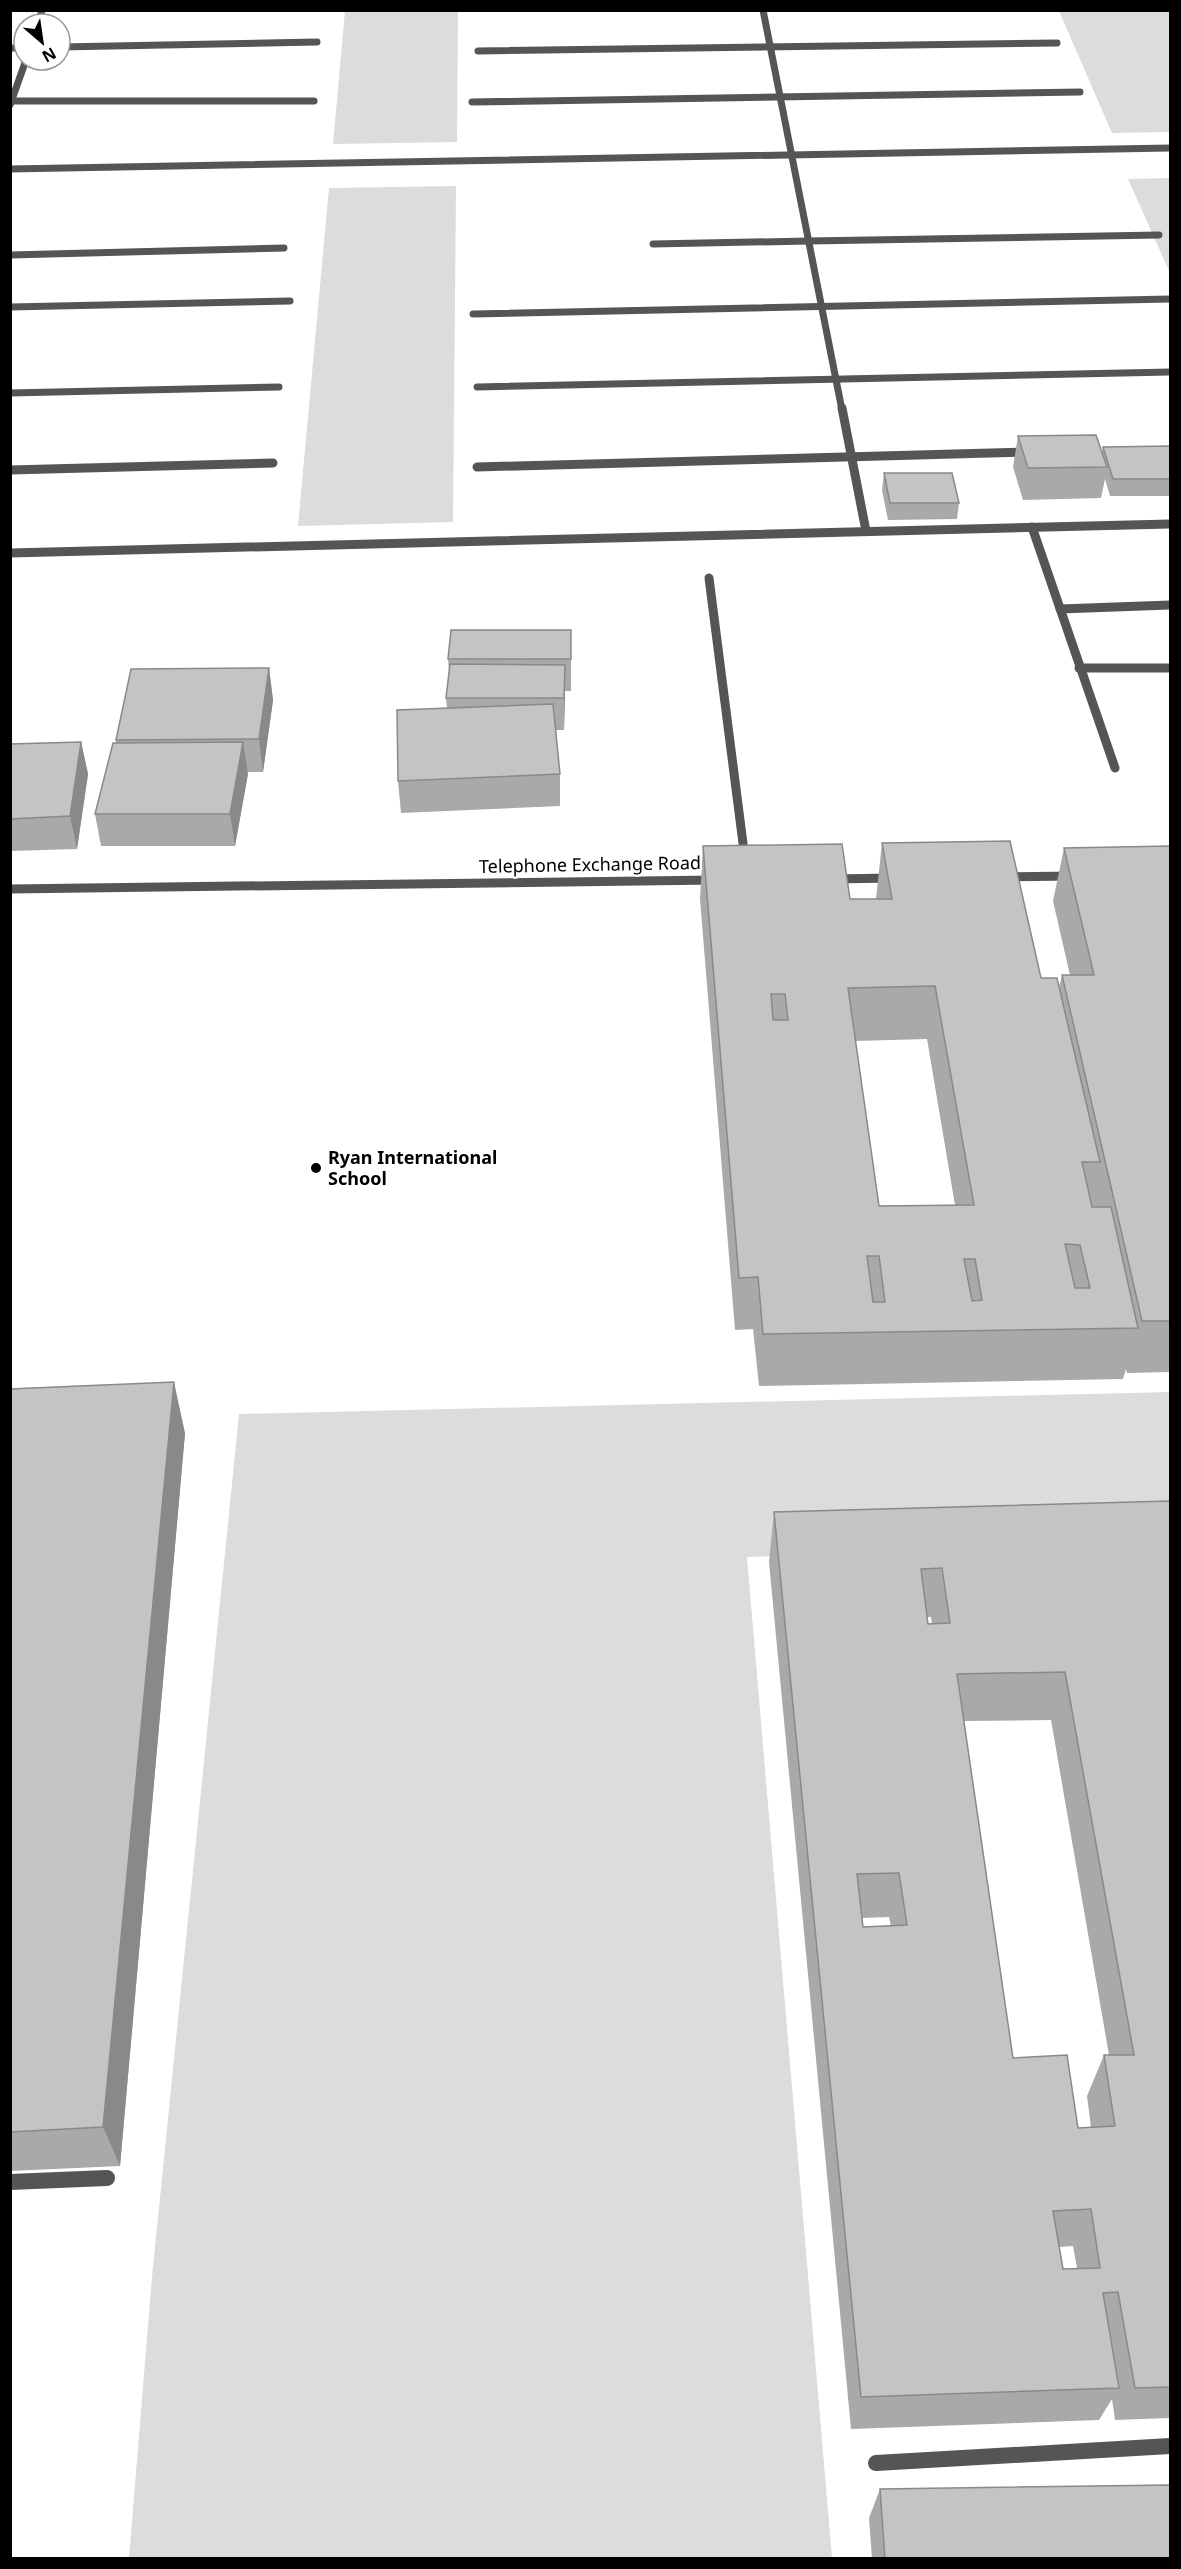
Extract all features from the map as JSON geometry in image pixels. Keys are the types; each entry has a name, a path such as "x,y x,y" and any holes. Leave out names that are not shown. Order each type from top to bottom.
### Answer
{"street":[{"path":"763,10 867,531"},
{"path":"72,47 318,42"},
{"path":"478,51 1057,43"},
{"path":"22,72 11,102 314,101"},
{"path":"472,102 1080,92"},
{"path":"10,169 1170,148"},
{"path":"653,244 1159,234"},
{"path":"10,255 284,248"},
{"path":"473,315 1170,299"},
{"path":"10,307 290,301"},
{"path":"477,387 1170,372"},
{"path":"10,393 279,387"},
{"path":"477,467 1041,452"},
{"path":"10,470 273,463"},
{"path":"10,553 1170,524"},
{"path":"1032,527 1114,768"},
{"path":"709,578 746,869"},
{"path":"1060,609 1170,605"},
{"path":"1079,668 1170,668"},
{"path":"994,877 1088,876"},
{"path":"818,879 900,878"},
{"name":"Telephone Exchange Road","path":"10,889 723,880"},
{"path":"10,2182 107,2178"},
{"path":"876,2463 1170,2446"}],"shaded area":[{"path":"345,11 458,11 457,142 333,144"},
{"path":"1059,11 1170,11 1170,132 1112,133"},
{"path":"1170,178 1170,273 1128,179"},
{"path":"456,186 453,522 298,526 329,188"},
{"path":"1170,1392 1170,1546 747,1557 832,2558 129,2558 152,2277 239,1414"}],"building":[{"path":"1096,435 1107,467 1028,468 1018,436"},
{"path":"1170,446 1170,479 1113,479 1103,447"},
{"path":"884,473 952,473 959,503 890,503"},
{"path":"451,630 571,630 571,659 448,659"},
{"path":"450,664 565,665 564,698 446,698"},
{"path":"269,668 259,739 116,740 131,669"},
{"path":"553,704 560,774 398,781 397,710"},
{"path":"81,742 70,816 10,819 10,744"},
{"path":"243,742 230,814 95,814 113,743"},
{"path":"1010,841 1041,978 1057,978 1100,1162 1082,1162 1092,1207 1111,1207 1138,1328 763,1334 758,1277 739,1278 703,846 842,844 850,899 892,899 882,843","holes":["935,986 974,1205 879,1206 848,988","771,994 785,994 788,1020 773,1020","1065,1244 1080,1245 1090,1288 1075,1288","867,1256 879,1256 885,1302 873,1302","964,1259 975,1259 982,1300 972,1301"]},
{"path":"1170,846 1170,1321 1142,1321 1062,975 1094,975 1064,848"},
{"path":"174,1382 103,2127 10,2132 10,1389"},
{"path":"1170,1501 1170,2387 1135,2388 1118,2292 1103,2293 1119,2388 861,2397 774,1512","holes":["942,1568 950,1623 928,1624 921,1569","1065,1672 1134,2055 1104,2055 1115,2126 1078,2128 1067,2055 1013,2058 957,1674","899,1873 907,1925 863,1927 857,1874","1091,2209 1100,2268 1063,2269 1053,2211"]},
{"path":"1170,2485 1170,2559 885,2559 880,2489"}],"place":[{"name":"Ryan International School","path":"316,1168"}]}
